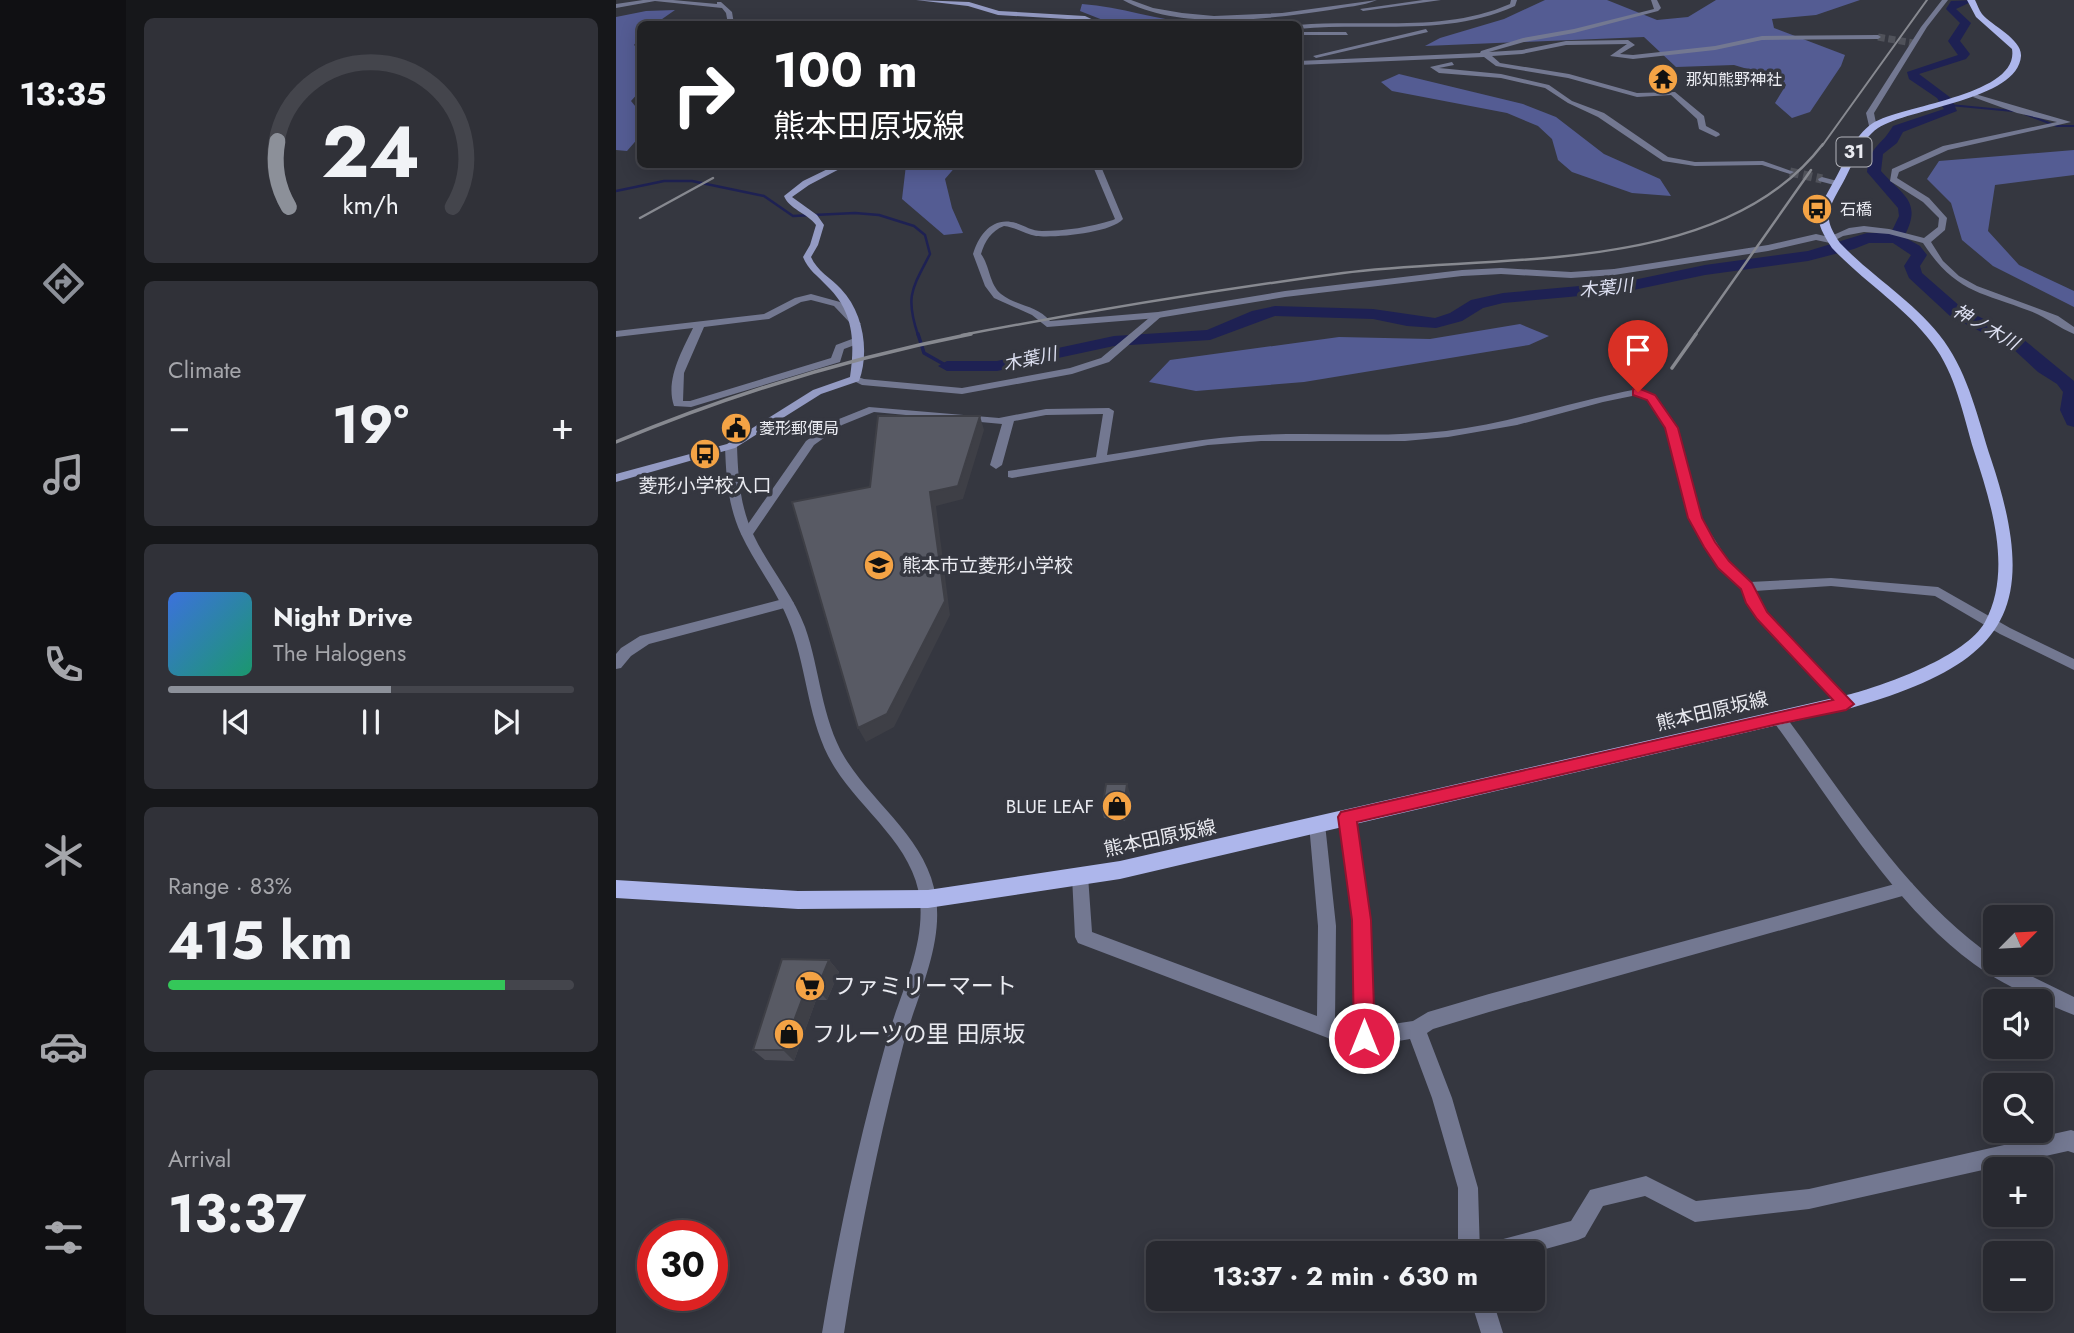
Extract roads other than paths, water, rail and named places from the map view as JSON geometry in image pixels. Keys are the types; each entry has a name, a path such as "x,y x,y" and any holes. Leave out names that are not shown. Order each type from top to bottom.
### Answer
{"main road":[{"path":"919,0 969,4 998,13 1084,18 1092,21"},
{"name":"31","path":"1836,247 1822,218 1825,203 1838,184 1862,136 1902,114 1975,96 2001,79 2017,62 2018,55 2009,40 1979,15 1971,2"},
{"path":"616,478 730,446 817,392 855,379 856,341 859,334 850,304 844,295 809,264 807,257 819,234 820,225 815,215 802,210 789,200 788,196 806,183 837,168"},
{"name":"熊本田原坂線","path":"616,889 798,900 928,899 1120,870 1778,717 1846,704 1915,680 1958,655 1984,635 1992,624 2005,584 2005,535 1993,485 1954,370 1938,341 1836,247"}],"street":[{"path":"616,6 655,0 725,7"},
{"path":"714,0 725,7 730,21"},
{"path":"1127,0 1154,11 1188,16 1313,15 1436,0"},
{"path":"1279,15 1374,0"},
{"path":"1302,60 1502,11 1513,5 1514,0"},
{"path":"1485,53 1484,51 1523,40 1574,31 1656,10 1658,8 1654,0"},
{"path":"1873,128 1870,113 1902,68 1913,43 1945,0"},
{"path":"1279,15 1334,18 1414,16 1389,25"},
{"path":"1325,23 1334,18"},
{"path":"1302,26 1325,23 1389,25 1461,20"},
{"path":"1302,34 1351,34"},
{"path":"1374,34 1409,34"},
{"path":"1302,61 1512,53 1566,43 1628,42 1632,45 1613,55 1633,57 1715,48 1762,38 1878,37"},
{"path":"1485,53 1492,61 1507,67 1597,82 1637,95 1673,93 1700,118 1702,127 1716,135"},
{"path":"1492,61 1433,67 1439,71 1501,76 1547,86 1570,102 1601,115 1666,159 1695,164 1763,163 1790,172"},
{"path":"1975,96 2020,111 2070,122"},
{"path":"1926,240 1941,228 1943,218 1926,200 1893,179 1895,172 1946,148 2070,122"},
{"path":"1098,168 1119,219 1116,222 1046,233 1033,233 1012,224 999,224 979,246 977,254 984,263 992,290 1003,298 1040,314 1047,324 1157,315 1384,281 1501,271 1586,275 1768,248 1816,237 1836,247 1841,231 1856,229 1886,230 1926,240"},
{"path":"1822,179 1838,184"},
{"path":"1926,240 1931,251 1957,281 2044,313 2074,331"},
{"path":"616,334 766,317 798,300 811,297 837,304 856,324"},
{"path":"855,379 862,382 962,391 1060,374 1105,360 1157,315"},
{"path":"700,325 679,376 676,394 678,404 691,404 836,360 840,347 856,341"},
{"path":"1012,474 1171,447 1261,438 1405,438 1448,434 1517,422 1602,398 1638,392 1651,397 1672,428 1691,507 1709,544 1724,565 1747,587 1753,603 1762,615 1846,704"},
{"path":"747,534 805,449 826,430 873,409 950,418 1009,419 1046,412 1109,411 1101,459"},
{"path":"996,465 1009,419"},
{"path":"730,446 735,490 747,534 787,603 805,647 825,732 840,763 907,851 924,879 928,899 925,938 896,1042 844,1262 833,1333"},
{"path":"1747,587 1831,582 1938,592 1992,624 2074,665"},
{"path":"616,664 626,652 645,640 787,603"},
{"path":"1778,717 1906,888 1967,948 2025,986 2074,1006"},
{"path":"1347,817 1361,920 1364,1038"},
{"path":"1317,824 1326,926 1326,1028"},
{"path":"1080,876 1084,937 1349,1037 1364,1038 1416,1029 1427,1021 1464,1010 1906,888"},
{"path":"1416,1029 1463,1165 1468,1188 1469,1241"},
{"path":"1537,1241 1578,1230 1597,1197 1646,1186 1695,1212 1809,1199 2071,1140 2074,1143"},
{"path":"1485,1311 1492,1333"}],"waterway":[{"name":"木葉川","path":"1896,238 1903,225 1906,208 1874,172 1876,154 1892,140 1898,129 1951,111 1946,100 1913,77 1913,72 1962,57 1964,54 1954,41 1966,23 1951,9 1955,3 1970,0"},
{"path":"1950,105 2013,111"},
{"path":"2025,114 2057,126 2074,126"},
{"path":"616,191 664,181 692,181 764,196 793,216 855,213 879,215 914,226 925,235 930,254 912,293 912,311 918,335"},
{"name":"木葉川","path":"947,366 997,366 1114,341 1210,335 1258,315 1275,311 1373,314 1407,321 1436,323 1456,317 1477,304 1503,298 1624,287 1705,270 1808,256 1849,246 1867,238 1896,238"},
{"name":"神ノ木川","path":"1896,238 1915,249 1919,255 1912,266 1915,275 1956,312 2017,343 2044,368 2064,380 2072,392 2069,410 2074,421"},
{"path":"918,334 924,353 947,366"}],"tunnel":[{"path":"1878,37 1913,43"},
{"path":"1790,172 1822,179"}],"railway":[{"path":"1822,146 1927,0"},
{"path":"962,335 1247,286 1403,267 1601,252 1666,239 1726,218 1779,187 1823,144"},
{"path":"1695,335 1811,170"},
{"path":"640,218 713,178"},
{"path":"616,442 703,408 791,379 880,354 971,334"},
{"path":"1672,368 1696,334"}],"place":[{"name":"那知熊野神社","path":"1663,79"},
{"name":"石橋","path":"1817,209"},
{"name":"菱形郵便局","path":"736,428"},
{"name":"菱形小学校入口","path":"705,454"},
{"name":"熊本市立菱形小学校","path":"879,565"},
{"name":"BLUE LEAF","path":"1117,806"},
{"name":"ファミリーマート","path":"810,986"},
{"name":"フルーツの里 田原坂","path":"789,1034"}]}
